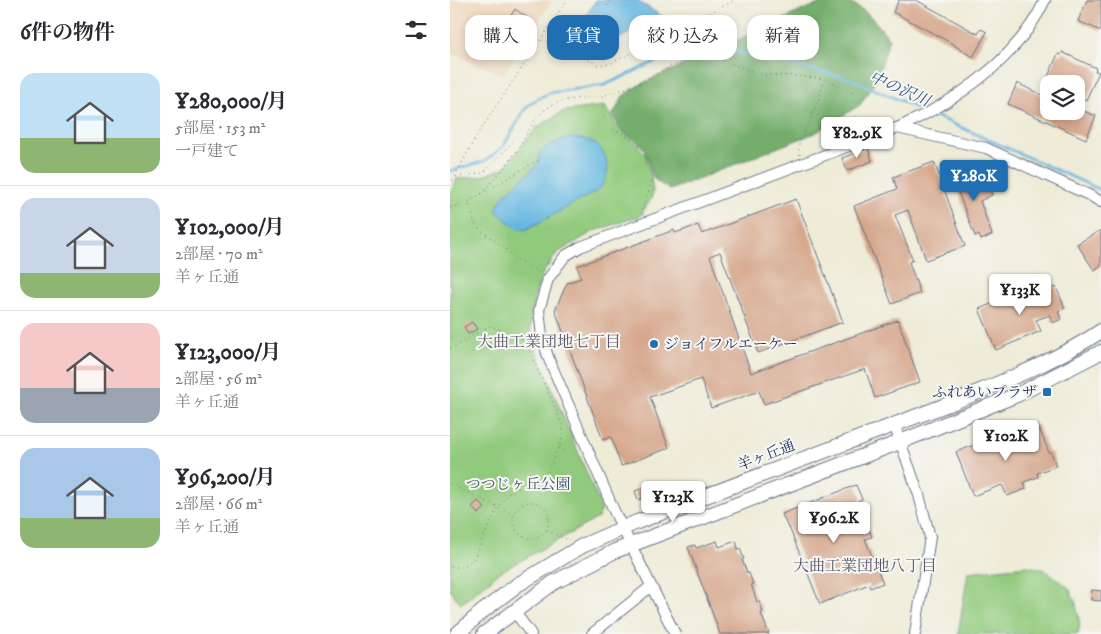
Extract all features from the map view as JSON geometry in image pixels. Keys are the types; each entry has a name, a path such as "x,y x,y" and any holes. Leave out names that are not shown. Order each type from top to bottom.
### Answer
{"main road":[{"name":"羊ヶ丘通","path":"457,634 517,585 582,546 622,528 954,402 1053,358 1101,331"},
{"path":"484,634 553,583 586,565 630,545 900,442 1019,394 1101,352"}],"street":[{"path":"675,634 622,528 548,357 542,336 539,310 548,279 565,256 580,247 916,120 963,93 982,77 1015,45 1041,10 1045,0"},
{"path":"897,128 986,148 1092,196 1101,202"},
{"path":"894,424 919,496 930,537 916,634"},
{"path":"592,634 650,587"},
{"path":"514,611 531,634"}],"path":[{"path":"450,185 478,135 567,0"},
{"path":"607,6 609,0"},
{"path":"541,40 599,65 610,64 735,0"},
{"path":"480,196 517,151 530,126 541,112 562,101 603,96 638,84 689,58 709,56 763,75 824,79 856,93"},
{"path":"803,163 798,147 818,100 824,79"},
{"path":"603,96 603,114 608,123 615,130 628,136 640,146 653,168 650,192 641,208 645,223"},
{"path":"455,176 483,173 513,142"},
{"path":"450,208 480,196 538,160"},
{"path":"468,202 475,224 481,231 503,246 513,257 548,279"},
{"path":"450,348 459,345 478,331 491,326 525,341 563,426 560,446 547,474 508,494 498,507 472,560 461,567 450,567"},
{"path":"560,446 564,455"},
{"path":"450,484 513,515"},
{"path":"532,502 538,503 547,512 549,518 546,530 537,537 526,538 520,535 514,526 513,515 520,505 532,502"},
{"path":"546,530 582,546"}],"shaded area":[{"path":"450,0 552,0 537,23 537,15 465,15 465,59 450,53"},
{"path":"467,60 513,60 503,75"}],"green space":[{"path":"830,0 852,3 864,11 889,39 878,77 860,105 817,132 670,190 654,179 644,148 621,129 612,116 623,96 639,85 694,60 737,60 737,40 747,36 747,60 819,60 819,15 792,15"},
{"name":"つつじヶ丘公園","path":"605,106 614,123 644,152 651,176 653,192 651,199 640,216 594,231 557,253 543,273 534,298 530,330 538,355 602,510 598,518 500,572 461,604 450,590 450,193 457,179 482,176 504,168 537,127 564,111"},
{"path":"1027,566 1043,569 1068,587 1075,600 1080,624 1078,634 958,634 968,572"}],"water":[{"path":"596,0 636,0 660,15 629,15 629,33 619,39 619,15 586,15"},
{"path":"568,138 585,139 600,148 608,167 602,186 597,191 525,230 511,224 497,212 497,207 503,196 538,164 540,152 551,144"}],"building":[{"path":"899,0 916,0 978,34 981,29 987,32 973,57 955,45 893,12"},
{"path":"1087,0 1101,0 1101,31 1078,21"},
{"path":"515,9 524,15 511,15"},
{"path":"1062,52 1096,68 1095,71 1099,72 1086,100 1085,75 1049,75 1058,54 1061,55"},
{"path":"1017,83 1040,94 1040,118 1008,104"},
{"path":"1085,112 1096,116 1086,139 1044,120 1085,120"},
{"path":"868,148 872,161 847,171 842,158"},
{"path":"934,162 965,246 926,260 908,210 895,215 913,260 909,262 920,293 892,304 854,206 897,189 893,177"},
{"path":"968,170 972,181 984,176 992,195 980,201 992,235 981,240 979,235 975,236 952,176"},
{"name":"ジョイフルエーケー","path":"796,199 843,322 758,353 720,252 710,256 751,373 898,320 920,382 875,398 865,369 764,404 759,391 711,408 701,379 650,397 669,448 621,466 611,437 603,440 555,310 567,283 581,278 577,266 674,230 675,233 698,225 702,234"},
{"path":"1101,230 1101,266 1094,270 1077,244"},
{"path":"1056,287 1065,308 1058,311 1061,319 1053,323 1050,315 1036,320 1041,331 996,350 979,309 1017,293 1019,298 1034,293 1035,295"},
{"path":"472,322 477,329 468,334 464,327"},
{"path":"1038,425 1056,466 1037,473 1038,477 1024,482 1026,489 1007,496 1002,485 973,496 956,452 995,437 996,439"},
{"path":"856,485 862,499 858,501 872,537 865,539 883,583 870,588 869,584 820,604 782,514"},
{"path":"645,487 649,496 638,500 635,491"},
{"path":"478,501 485,508 478,514 472,507"},
{"path":"717,541 719,547 736,541 738,549 740,548 744,559 742,560 747,573 749,573 753,584 751,584 757,602 759,601 763,612 761,613 769,634 720,634 688,547 695,545 696,548"},
{"path":"1092,590 1101,591 1101,601 1091,600"}],"waterway":[{"name":"中の沢川","path":"450,171 485,161 503,147 525,109 532,102 549,93 605,85 672,54 696,46 717,47 851,79 924,111"},
{"name":"中の沢川","path":"931,114 1101,190"}],"place":[{"name":"ジョイフルエーケー","path":"654,344"},
{"name":"ふれあいプラザ","path":"1047,392"}],"district":[{"name":"大曲工業団地七丁目","path":"549,341"},
{"name":"大曲工業団地八丁目","path":"865,565"}]}
